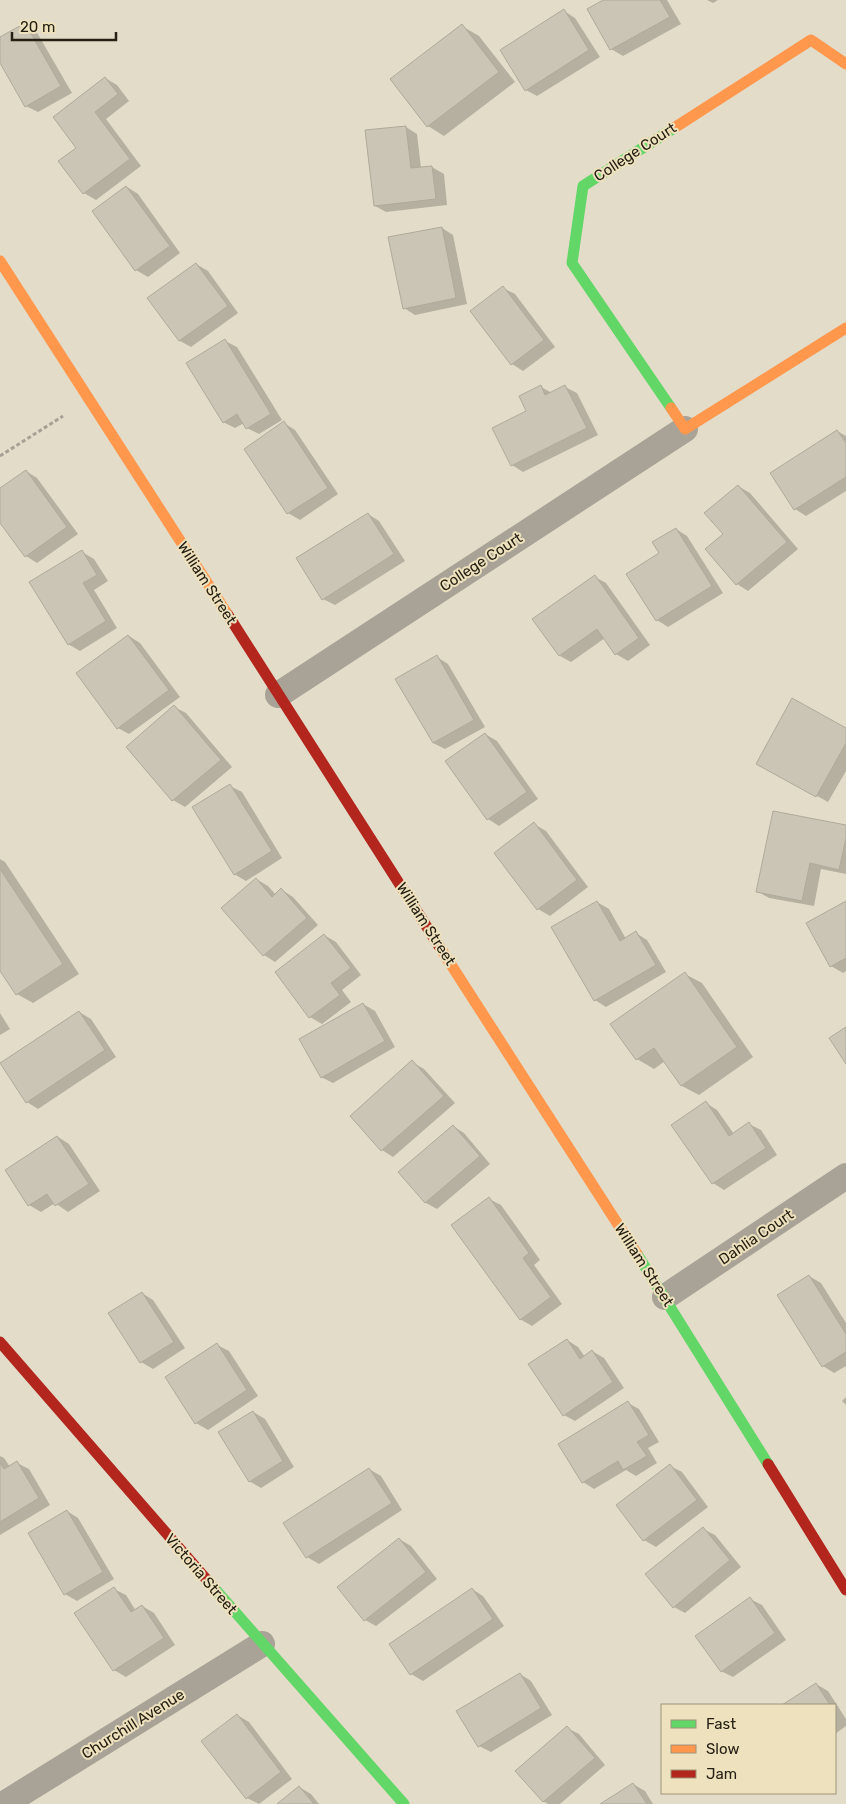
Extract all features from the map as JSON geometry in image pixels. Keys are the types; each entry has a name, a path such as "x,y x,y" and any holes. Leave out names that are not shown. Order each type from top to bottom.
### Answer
{"main road":[{"name":"College Court","path":"846,64 811,40 583,186 572,262 685,429 846,328"},
{"name":"William Street","path":"0,261 665,1297 846,1590"},
{"name":"Victoria Street","path":"0,1342 262,1644 404,1804"}],"street":[{"name":"College Court","path":"278,695 685,429"},
{"name":"Dahlia Court","path":"665,1297 846,1176"},
{"name":"Churchill Avenue","path":"4,1804 262,1644"}],"path":[{"path":"0,456 88,400"}],"building":[{"path":"603,0 660,0 670,17 610,50 587,9"},
{"path":"564,9 589,50 525,91 500,50"},
{"path":"25,23 61,86 25,107 0,63 0,37"},
{"path":"462,24 499,72 427,127 390,79"},
{"path":"105,77 118,94 95,112 130,159 83,194 58,161 76,148 53,117"},
{"path":"406,126 411,168 432,166 436,199 374,206 365,130"},
{"path":"126,186 170,246 135,271 92,211"},
{"path":"442,227 456,298 403,309 388,237"},
{"path":"196,263 228,306 179,341 147,298"},
{"path":"503,286 544,340 511,365 470,311"},
{"path":"225,339 271,414 246,429 237,414 223,423 186,363"},
{"path":"541,385 545,395 565,385 587,428 511,466 492,428 526,411 519,396"},
{"path":"284,421 328,488 287,514 244,449"},
{"path":"837,430 846,443 846,477 794,510 770,473"},
{"path":"26,470 67,527 25,557 0,523 0,488"},
{"path":"738,485 787,542 736,585 705,549 723,534 704,513"},
{"path":"368,513 394,554 322,600 296,558"},
{"path":"676,528 712,586 656,621 626,574 659,553 652,542"},
{"path":"82,550 97,575 83,583 106,621 68,645 29,582"},
{"path":"595,575 639,638 615,655 597,629 559,656 532,619"},
{"path":"128,635 169,690 117,729 76,673"},
{"path":"437,655 474,720 433,743 395,679"},
{"path":"792,698 846,728 846,743 816,797 756,764"},
{"path":"174,705 221,760 172,801 126,747"},
{"path":"485,733 527,792 487,820 445,761"},
{"path":"230,784 272,851 234,875 192,807"},
{"path":"773,811 846,825 846,838 839,870 810,863 802,901 756,892"},
{"path":"534,822 577,880 537,910 494,853"},
{"path":"0,869 63,964 16,995 0,971"},
{"path":"256,878 272,897 281,888 307,918 263,956 221,908"},
{"path":"597,901 620,941 636,931 656,965 594,1001 551,927"},
{"path":"846,901 846,958 830,967 806,923"},
{"path":"324,934 351,968 331,983 340,995 309,1018 275,972"},
{"path":"685,972 737,1047 681,1086 654,1048 636,1060 610,1024"},
{"path":"363,1003 385,1041 321,1078 299,1039"},
{"path":"79,1011 105,1050 26,1103 0,1063"},
{"path":"846,1027 846,1064 829,1038"},
{"path":"412,1060 444,1096 381,1151 350,1116"},
{"path":"706,1101 729,1136 749,1122 766,1148 712,1184 671,1125"},
{"path":"453,1125 480,1156 425,1203 398,1172"},
{"path":"57,1136 89,1184 55,1206 47,1194 28,1206 5,1170"},
{"path":"489,1197 529,1253 523,1258 551,1297 520,1320 451,1225"},
{"path":"809,1275 846,1334 846,1352 822,1367 777,1295"},
{"path":"142,1292 174,1342 140,1363 108,1313"},
{"path":"567,1339 580,1359 592,1350 613,1382 563,1416 528,1364"},
{"path":"217,1343 247,1390 195,1424 165,1377"},
{"path":"628,1401 649,1435 637,1442 647,1456 623,1470 618,1461 582,1483 558,1444"},
{"path":"253,1411 283,1461 249,1482 218,1432"},
{"path":"17,1461 39,1498 0,1522 0,1463 4,1469"},
{"path":"670,1464 697,1500 643,1541 616,1505"},
{"path":"369,1468 392,1503 306,1558 283,1523"},
{"path":"67,1510 103,1572 64,1595 28,1533"},
{"path":"703,1527 730,1560 673,1608 645,1574"},
{"path":"399,1538 426,1572 364,1621 337,1587"},
{"path":"114,1587 131,1612 142,1605 164,1638 113,1671 74,1613"},
{"path":"472,1588 493,1619 410,1675 389,1644"},
{"path":"750,1597 775,1633 721,1672 695,1636"},
{"path":"520,1673 541,1708 478,1747 456,1711"},
{"path":"816,1683 829,1704 784,1704"},
{"path":"237,1714 281,1772 246,1799 201,1741"},
{"path":"567,1726 595,1758 543,1802 515,1771"},
{"path":"633,1783 647,1804 600,1804"},
{"path":"299,1786 314,1804 277,1804"}],"traffic: fast":[{"path":"671,408 572,263 583,186 674,128"},
{"path":"637,1254 768,1464"},
{"path":"214,1588 404,1804"}],"traffic: slow":[{"path":"674,128 811,40 846,64"},
{"path":"0,261 228,615"},
{"path":"671,408 685,429 846,328"},
{"path":"439,946 637,1254"}],"traffic: jam":[{"path":"228,615 439,946"},
{"path":"0,1342 214,1588"},
{"path":"768,1464 846,1590"}]}
